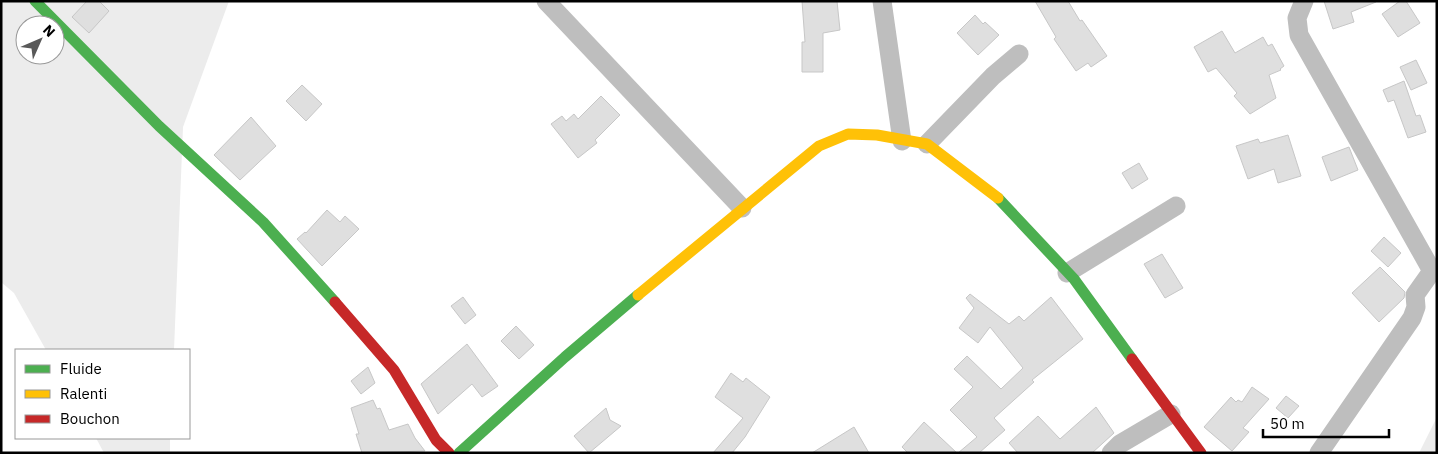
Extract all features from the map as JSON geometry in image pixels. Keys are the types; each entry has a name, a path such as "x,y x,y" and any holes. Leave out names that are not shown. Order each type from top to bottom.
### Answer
{"street":[{"path":"35,1 159,126 263,222 295,260 342,308 394,370 436,440 449,453"},
{"path":"546,1 742,208"},
{"path":"882,1 902,141"},
{"path":"1304,1 1297,18 1299,35 1432,271 1415,295 1416,308 1412,318 1319,453"},
{"path":"927,144 993,76 1019,54"},
{"path":"459,453 572,352 742,208 819,146 848,134 877,135 927,144 1000,200 1067,273 1201,453"},
{"path":"1067,273 1176,206"},
{"path":"1111,453 1120,444 1171,414"}],"shaded area":[{"path":"1,1 229,1 183,127 174,349 45,349 14,293 1,282"},
{"path":"1437,417 1437,453 1419,453"},
{"path":"97,439 170,439 170,453 104,453"}],"building":[{"path":"87,1 99,1 109,11 89,33 72,17"},
{"path":"802,1 837,1 840,30 823,33 823,72 802,72 802,42 805,42"},
{"path":"1035,1 1068,1 1080,21 1082,20 1107,56 1091,67 1088,63 1076,71 1054,39 1056,37"},
{"path":"1324,1 1376,2 1351,12 1354,22 1333,29"},
{"path":"1400,1 1406,1 1420,23 1398,37 1382,14"},
{"path":"975,15 983,24 985,22 999,35 978,55 957,33"},
{"path":"1222,31 1235,53 1263,37 1268,46 1272,44 1284,66 1281,70 1269,75 1276,98 1250,114 1234,96 1237,93 1216,68 1208,72 1194,47"},
{"path":"1416,60 1427,83 1411,90 1400,67"},
{"path":"1404,81 1416,116 1420,115 1426,132 1408,138 1394,100 1388,102 1383,90"},
{"path":"302,85 322,104 306,121 286,101"},
{"path":"601,96 620,115 595,140 597,143 578,158 551,124 562,116 566,121 574,114 578,119"},
{"path":"251,117 276,146 240,180 214,155"},
{"path":"1288,135 1301,176 1278,183 1274,169 1248,179 1236,146 1258,139 1260,143"},
{"path":"1349,147 1358,170 1331,181 1322,157"},
{"path":"1139,163 1148,179 1132,189 1122,173"},
{"path":"327,210 340,222 345,216 359,229 322,266 297,239 306,233"},
{"path":"1384,237 1401,253 1388,267 1371,251"},
{"path":"1162,254 1183,288 1165,298 1144,264"},
{"path":"1380,267 1405,292 1404,298 1379,322 1352,293"},
{"path":"970,294 1009,324 1019,316 1024,321 1051,297 1083,339 1032,380 1034,382 994,418 1005,430 979,453 958,453 977,437 950,410 973,387 954,369 967,356 1001,389 1023,368 990,327 978,343 959,328 974,308 966,298"},
{"path":"463,297 476,315 465,324 451,306"},
{"path":"516,326 534,345 519,359 501,341"},
{"path":"467,344 498,386 482,397 472,384 438,414 421,384"},
{"path":"368,367 375,383 361,394 351,381"},
{"path":"731,373 743,382 746,378 770,397 745,437 732,453 713,453 743,418 715,397"},
{"path":"1252,387 1269,399 1243,428 1249,432 1232,451 1204,427 1231,397 1236,402 1238,400 1242,402"},
{"path":"1286,396 1299,406 1288,418 1276,408"},
{"path":"373,400 377,409 380,408 389,430 408,424 415,438 425,451 362,453 356,434 359,434 351,408"},
{"path":"1096,407 1114,433 1092,453 1018,453 1009,443 1038,416 1060,439"},
{"path":"606,408 610,420 621,426 589,453 574,436"},
{"path":"924,422 957,453 908,453 902,447"},
{"path":"854,427 869,453 812,453"}],"traffic: fast":[{"path":"35,1 159,126 263,222 335,302"},
{"path":"998,198 1074,279 1132,359"},
{"path":"459,453 565,357 638,295"}],"traffic: slow":[{"path":"638,295 819,146 848,134 877,135 927,144 998,198"}],"traffic: jam":[{"path":"335,302 394,370 436,440 449,453"},
{"path":"1132,359 1201,453"}]}
